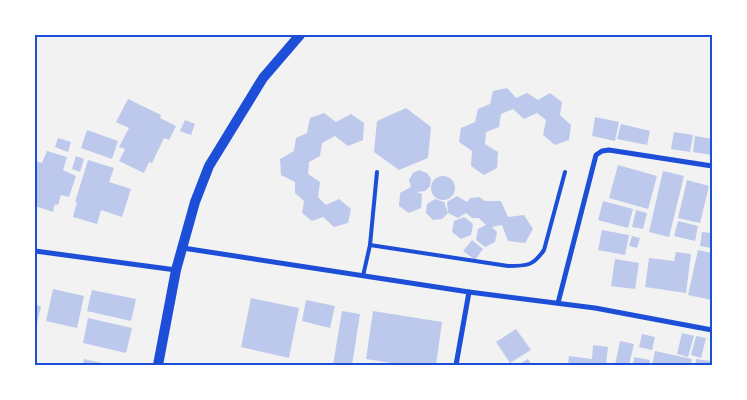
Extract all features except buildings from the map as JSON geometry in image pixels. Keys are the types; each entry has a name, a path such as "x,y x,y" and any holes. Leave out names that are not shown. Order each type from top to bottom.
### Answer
{"main road":[{"path":"158,365 176,270 194,202 209,166 263,78 300,35"}],"street":[{"path":"558,303 596,155 602,151 610,150 712,166"},
{"path":"183,248 470,292 595,308 712,330"},
{"path":"35,251 176,270"},
{"path":"456,365 470,292"}],"lane":[{"path":"363,276 370,245 377,172"},
{"path":"370,245 508,266 527,266 538,258 544,250 566,172"}]}
